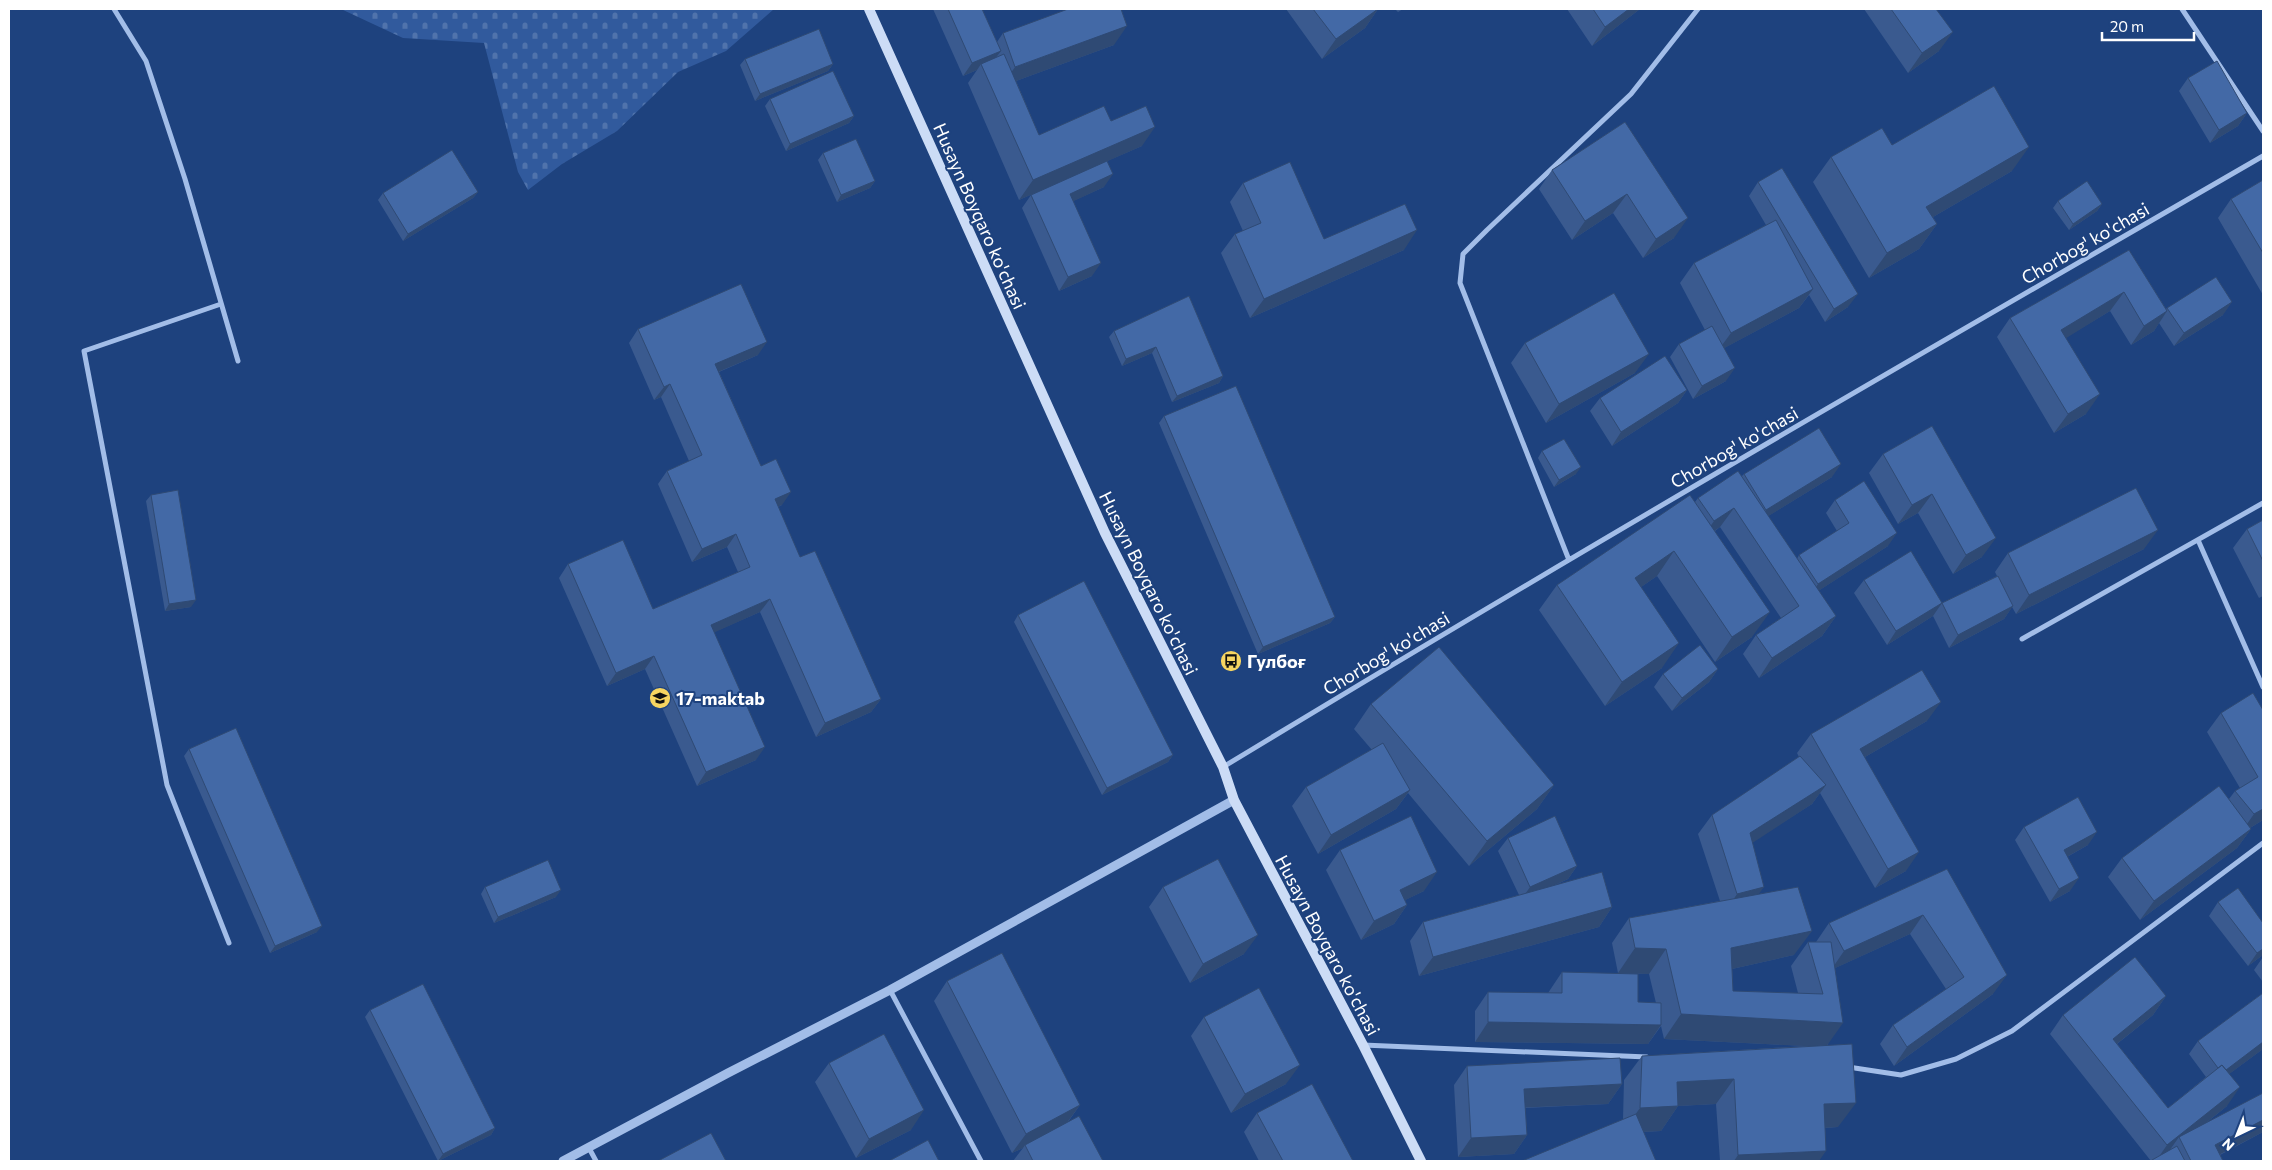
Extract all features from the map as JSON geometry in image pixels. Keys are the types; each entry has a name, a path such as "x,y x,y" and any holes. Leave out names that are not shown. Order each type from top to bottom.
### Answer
{"main road":[{"name":"Husayn Boyqaro ko'chasi","path":"869,9 1105,533 1223,767 1234,800 1363,1045 1421,1161"}],"street":[{"path":"114,9 146,61 185,179 238,361"},
{"path":"1570,560 1460,283 1464,254 1486,230 1630,94 1698,9"},
{"path":"2182,9 2263,132"},
{"name":"Сhorbog' ko'chasi","path":"1223,767 1914,357 2263,156"},
{"path":"221,304 84,351 167,785 229,943"},
{"path":"2022,639 2263,503"},
{"path":"2198,540 2263,687"},
{"path":"563,1161 728,1073 890,990 1234,800"},
{"path":"1844,1066 1901,1075 1956,1059 2012,1031 2263,843"},
{"path":"890,990 981,1161"},
{"path":"1363,1045 1649,1057"},
{"path":"589,1148 596,1161"}],"green space":[{"path":"341,9 774,9 726,51 678,72 617,131 562,164 528,190 518,172 484,43 403,38"}],"building":[{"path":"948,9 982,9 1001,51 972,63"},
{"path":"1068,9 1121,9 1127,26 1015,67 1003,33"},
{"path":"1313,9 1378,9 1336,39"},
{"path":"1593,9 1629,9 1605,27"},
{"path":"1891,9 1936,9 1953,32 1922,53"},
{"path":"819,29 833,64 760,94 745,59"},
{"path":"1004,54 1039,135 1104,106 1111,121 1146,106 1155,127 1033,180 981,64"},
{"path":"2217,61 2247,113 2219,130 2188,78"},
{"path":"833,71 854,116 790,144 770,99"},
{"path":"1994,86 2029,147 1926,207 1937,224 1887,253 1831,157 1882,128 1892,145"},
{"path":"1625,122 1688,218 1656,239 1627,194 1585,221 1552,170"},
{"path":"856,139 875,181 841,195 823,153"},
{"path":"452,150 478,192 408,234 383,193"},
{"path":"1107,161 1113,174 1070,194 1101,263 1068,277 1031,195"},
{"path":"1290,162 1324,239 1405,204 1417,230 1264,299 1235,234 1261,223 1243,183"},
{"path":"1782,168 1858,294 1834,309 1758,182"},
{"path":"2263,180 2263,253 2231,199"},
{"path":"2087,181 2102,204 2073,224 2058,201"},
{"path":"1776,220 1813,289 1731,333 1694,263"},
{"path":"2129,250 2167,311 2144,326 2124,292 2061,330 2100,394 2068,414 2010,318"},
{"path":"2216,277 2232,302 2184,333 2167,308"},
{"path":"741,284 767,342 715,364 761,466 776,459 791,492 775,499 800,557 815,551 881,699 825,723 770,599 711,625 765,747 706,772 654,656 616,673 568,564 623,540 653,609 750,567 736,534 702,549 667,471 702,455 670,384 664,387 638,329"},
{"path":"1614,293 1649,354 1559,404 1525,343"},
{"path":"1189,296 1223,376 1177,396 1156,347 1126,359 1114,331"},
{"path":"1712,326 1735,368 1702,386 1679,344"},
{"path":"1665,356 1687,390 1621,432 1600,398"},
{"path":"1236,386 1335,617 1263,647 1164,416"},
{"path":"1932,426 1996,538 1966,555 1932,494 1912,505 1883,454"},
{"path":"1819,428 1841,464 1766,510 1744,474"},
{"path":"1564,439 1581,467 1559,480 1542,451"},
{"path":"1738,471 1836,616 1772,658 1756,635 1799,606 1734,508 1714,521 1698,498"},
{"path":"1864,481 1897,533 1818,584 1799,555 1849,523 1835,500"},
{"path":"2136,488 2158,530 2029,595 2008,553"},
{"path":"178,490 196,600 169,604 151,495"},
{"path":"1690,495 1770,612 1732,637 1674,551 1635,578 1679,643 1622,682 1557,585"},
{"path":"2263,520 2263,561 2247,529"},
{"path":"1911,551 1942,603 1896,631 1864,580"},
{"path":"1998,576 2013,606 1958,635 1942,603"},
{"path":"1084,581 1173,755 1107,788 1018,615"},
{"path":"1700,645 1718,669 1682,698 1663,674"},
{"path":"1439,647 1554,785 1487,841 1371,704"},
{"path":"1922,670 1941,702 1860,749 1919,852 1888,869 1811,734"},
{"path":"2253,693 2263,710 2263,809 2254,814 2235,791 2258,777 2221,713"},
{"path":"236,728 322,926 275,946 189,749"},
{"path":"1383,743 1410,790 1331,835 1306,787"},
{"path":"1800,756 1826,785 1750,833 1764,887 1737,894 1712,815"},
{"path":"2219,786 2251,829 2154,901 2122,858"},
{"path":"2078,797 2097,832 2064,850 2079,878 2059,889 2024,827"},
{"path":"1411,816 1437,872 1400,890 1407,905 1374,921 1340,850"},
{"path":"1555,816 1577,866 1530,887 1508,838"},
{"path":"1218,859 1258,935 1203,964 1163,887"},
{"path":"548,860 561,890 498,917 485,887"},
{"path":"1947,869 2007,975 1907,1047 1893,1025 1964,977 1923,915 1844,951 1829,923"},
{"path":"1602,872 1612,907 1433,957 1423,922"},
{"path":"1798,887 1812,931 1731,948 1733,991 1823,994 1808,942 1831,942 1843,1023 1681,1014 1666,949 1635,948 1629,918"},
{"path":"2238,888 2263,923 2263,949 2257,953 2218,902"},
{"path":"1002,953 1080,1105 1026,1134 947,981"},
{"path":"2135,957 2166,996 2113,1039 2168,1108 2222,1065 2240,1087 2167,1145 2063,1015"},
{"path":"1562,972 1638,974 1638,1002 1661,1003 1661,1025 1488,1022 1488,992 1562,993"},
{"path":"423,984 495,1128 443,1154 370,1010"},
{"path":"1259,988 1300,1065 1245,1094 1204,1017"},
{"path":"2263,993 2263,1042 2226,1070 2222,1065 2218,1068 2198,1041"},
{"path":"884,1034 924,1110 869,1139 829,1063"},
{"path":"1852,1044 1856,1103 1824,1104 1826,1151 1738,1155 1734,1079 1677,1082 1678,1106 1640,1108 1642,1056"},
{"path":"1620,1058 1622,1084 1524,1089 1527,1135 1471,1138 1467,1066"},
{"path":"1312,1084 1353,1161 1283,1161 1257,1113"},
{"path":"2263,1093 2263,1120 2215,1145 2223,1161 2191,1161 2179,1137"},
{"path":"1636,1114 1656,1161 1522,1161"},
{"path":"1079,1116 1103,1161 1033,1161 1025,1145"},
{"path":"711,1133 726,1161 658,1161"},
{"path":"928,1140 939,1161 889,1161"},
{"path":"2177,1146 2185,1161 2152,1160"}],"place":[{"name":"Гулбоғ","path":"1231,661"},
{"name":"17-maktab","path":"660,698"}]}
